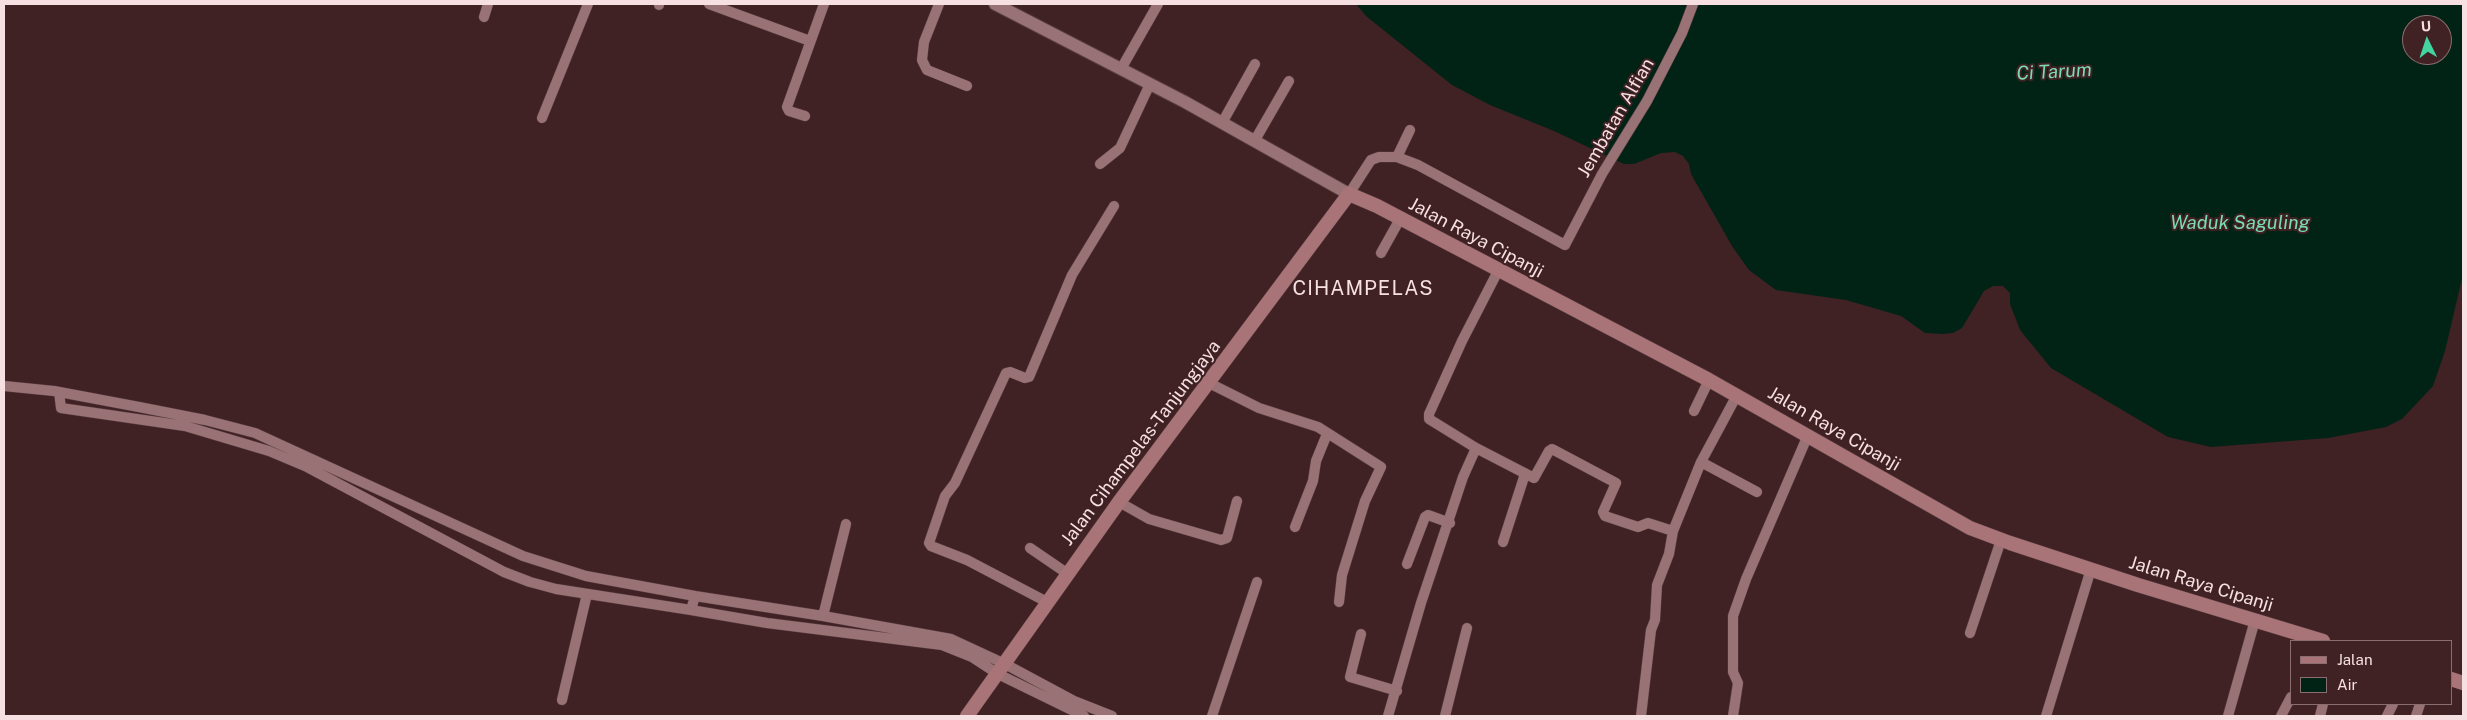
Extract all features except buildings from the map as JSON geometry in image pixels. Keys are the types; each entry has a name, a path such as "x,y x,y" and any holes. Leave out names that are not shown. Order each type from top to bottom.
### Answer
{"main road":[{"name":"Jalan Raya Cipanji","path":"1348,194 1400,218 1737,395 1947,516 2001,540 2315,640"},
{"name":"Jalan Cihampelas-Tanjungjaya","path":"967,716 1047,602 1348,194"}],"street":[{"path":"484,16 488,4"},
{"path":"542,118 588,4"},
{"path":"709,4 810,41"},
{"path":"805,116 789,110 787,107 824,4"},
{"path":"939,4 924,42 922,60 927,70 967,86"},
{"path":"995,4 1150,84 1254,140 1348,194 1371,160 1379,157 1397,157 1410,130"},
{"path":"1121,69 1158,4"},
{"name":"Jembatan Alfian","path":"1397,157 1418,165 1565,244 1602,174 1647,101 1682,33 1693,4"},
{"path":"1222,123 1255,64"},
{"path":"1254,140 1289,81"},
{"path":"1100,164 1120,148 1150,84"},
{"path":"1047,602 967,560 931,546 930,543 945,496 955,483 1006,373 1010,372 1025,378 1029,377 1072,275 1114,206"},
{"path":"1381,253 1400,218"},
{"path":"1498,271 1462,341 1428,416 1430,421 1476,448 1536,478 1549,451 1552,449 1616,483 1603,512 1605,516 1638,527 1648,523 1673,531"},
{"path":"1694,411 1709,380"},
{"path":"1209,383 1259,408 1318,427 1326,434 1382,467 1365,501 1342,575 1339,602"},
{"path":"4,386 59,398 205,420 255,434 522,556 595,578 693,603 783,617 823,616 951,639 1068,713 1084,716"},
{"path":"1641,716 1651,630 1655,620 1657,585 1669,554 1673,531 1701,462 1737,395"},
{"path":"59,398 61,408 114,414 184,426 269,451 307,467 504,572 556,589 588,594 693,603 942,645 1112,716"},
{"path":"1294,527 1313,481 1316,461 1326,434"},
{"path":"1733,716 1738,683 1732,672 1733,616 1750,570 1808,435"},
{"path":"1388,716 1463,477 1476,448"},
{"path":"1701,462 1757,492"},
{"path":"1503,542 1525,474"},
{"path":"1120,502 1129,510 1149,520 1221,540 1227,538 1237,501"},
{"path":"1406,564 1425,517 1428,515 1450,523"},
{"path":"823,616 846,524"},
{"path":"1970,633 2001,540"},
{"path":"1030,548 1068,574"},
{"path":"2046,716 2091,569"},
{"path":"1212,716 1258,582"},
{"path":"562,700 588,594"},
{"path":"2228,716 2255,620"},
{"path":"1445,716 1467,628"},
{"path":"1361,634 1350,677 1396,691"},
{"path":"2281,716 2290,699"}],"water":[{"name":"Waduk Saguling","path":"1356,4 2463,4 2463,274 2445,351 2433,386 2402,419 2386,427 2328,438 2211,447 2168,437 2051,368 2020,330 2010,304 2010,293 2003,286 1993,286 1984,291 1962,328 1953,333 1943,334 1925,333 1901,316 1846,300 1776,290 1749,270 1732,246 1691,174 1689,164 1683,156 1675,152 1661,153 1634,164 1624,164 1554,131 1490,105 1452,85 1366,16"}],"district":[{"name":"CIHAMPELAS","path":"1363,289"}],"water label":[{"name":"Ci Tarum","path":"2054,72"}]}
